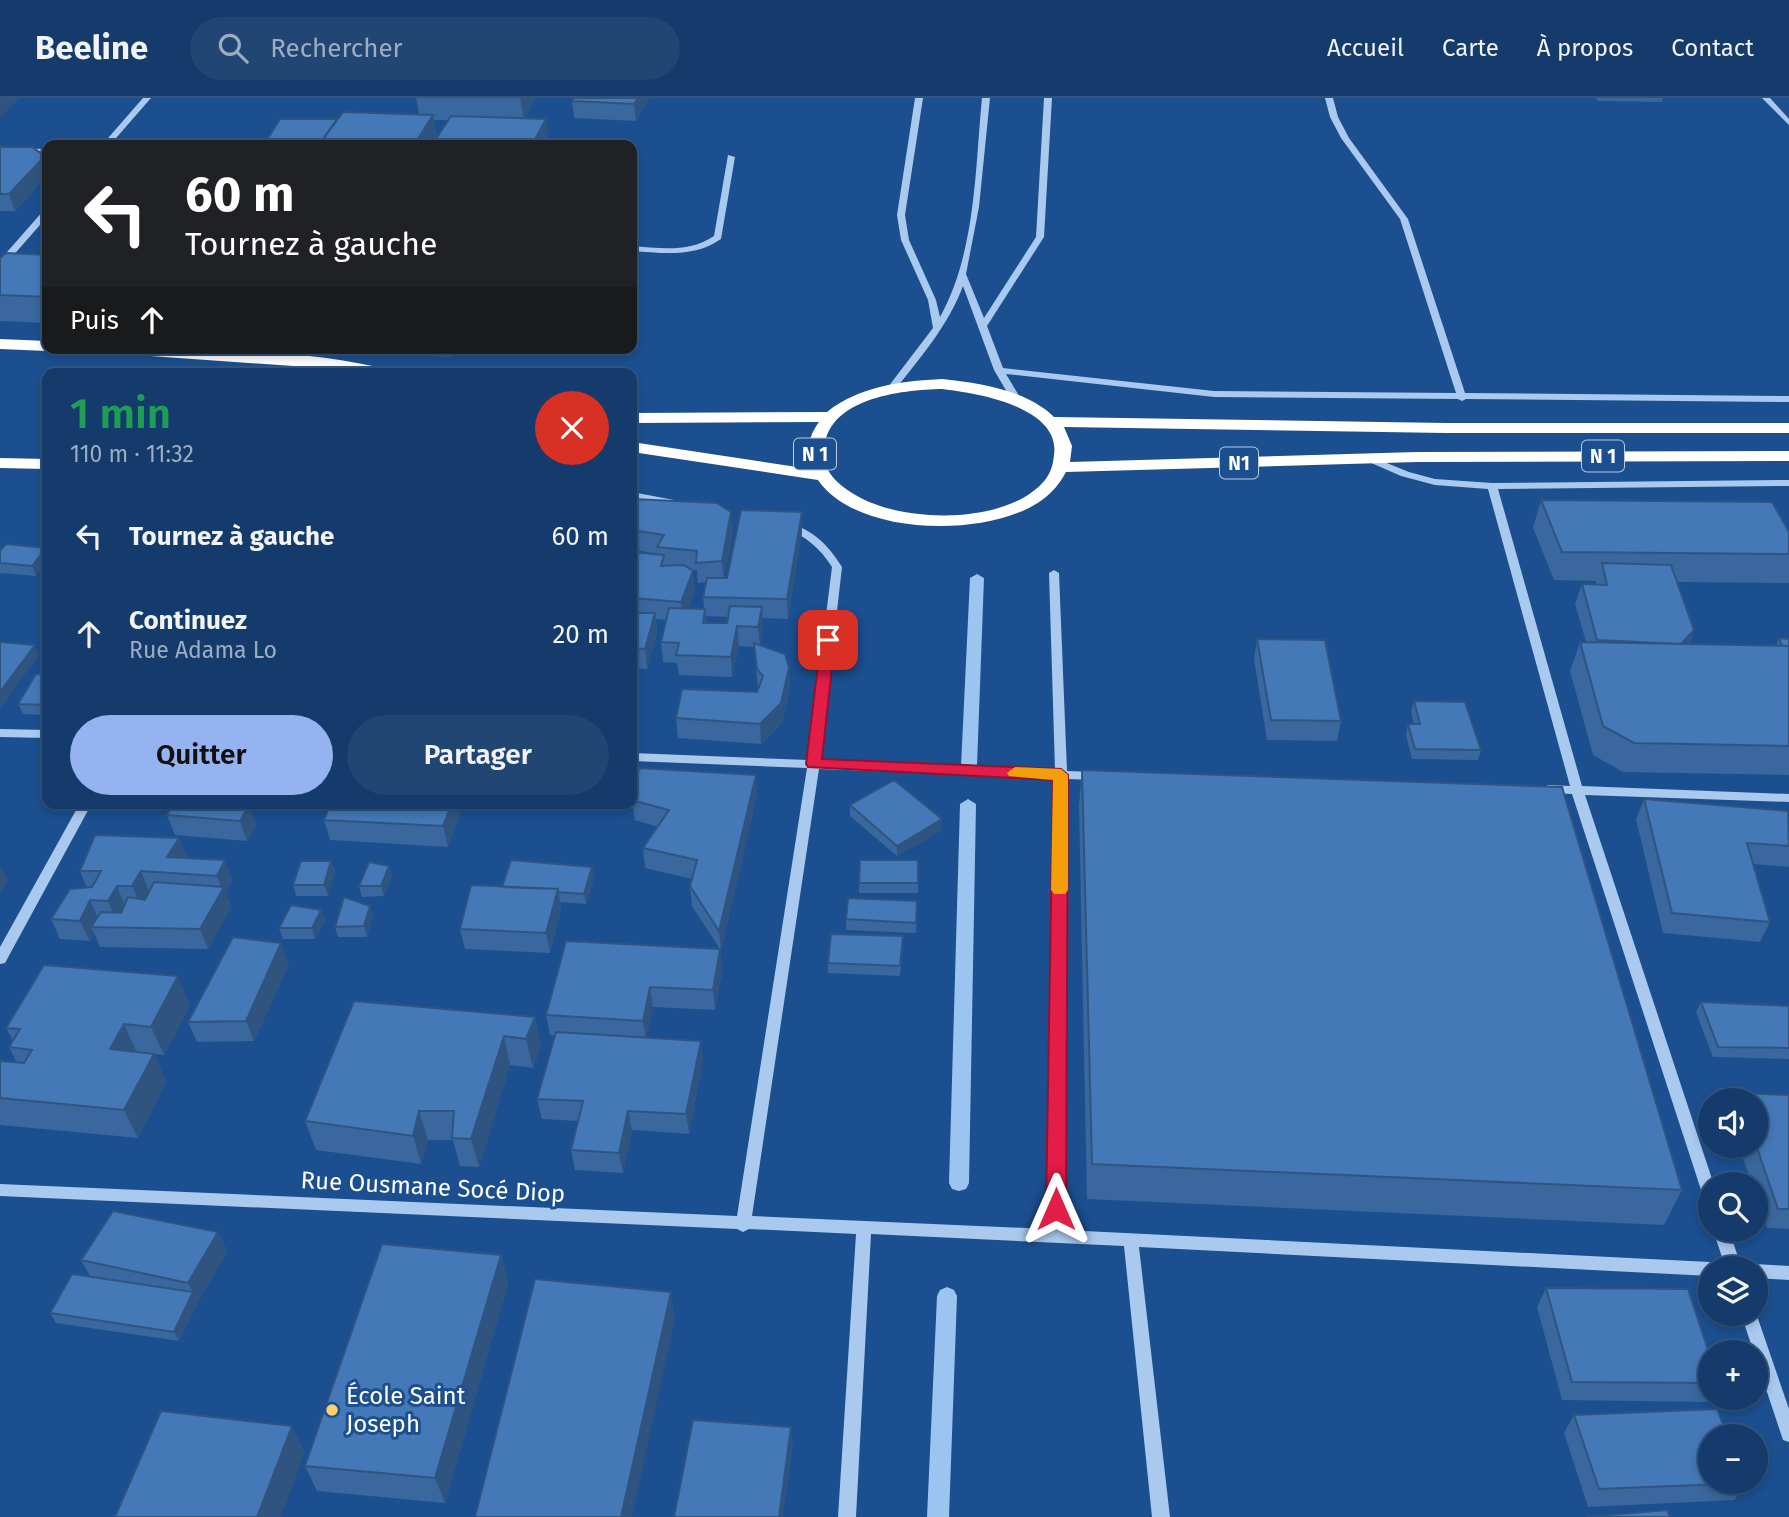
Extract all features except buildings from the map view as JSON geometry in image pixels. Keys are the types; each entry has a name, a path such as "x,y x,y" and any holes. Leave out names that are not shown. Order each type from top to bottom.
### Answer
{"highway":[{"path":"0,344 42,346"},
{"path":"223,354 346,364 363,368"},
{"name":"N 1","path":"1061,467 1052,482 1037,495 992,515 964,520 905,518 878,512 835,490 822,475 815,460 815,444 820,430 848,405 891,389 916,385 968,386 1016,399 1035,409 1049,422 1433,428 1789,428"},
{"name":"N 1","path":"637,418 832,417"},
{"path":"1049,422 1061,443 1061,467"},
{"name":"N 1","path":"637,448 822,475"},
{"name":"N 1","path":"1417,457 1789,456"},
{"name":"N1","path":"1061,467 1417,457"},
{"path":"0,463 42,464"}],"street":[{"path":"110,140 147,98"},
{"path":"919,98 901,215 905,240 932,300 937,328"},
{"path":"891,389 937,328 949,309 963,275 986,98"},
{"path":"982,327 1040,237 1048,98"},
{"path":"1329,98 1334,117 1345,138 1404,219 1462,398"},
{"path":"1766,98 1789,122"},
{"path":"0,150 42,151"},
{"path":"637,249 688,250 707,246 718,237 731,158"},
{"path":"0,265 42,218"},
{"path":"963,275 999,370 1016,399"},
{"path":"999,370 1214,394 1789,399"},
{"path":"1371,460 1405,474 1435,482 1492,486 1789,483"},
{"path":"1492,486 1577,790 1702,1172"},
{"path":"637,496 684,504"},
{"path":"743,1224 814,764 837,567 826,549 806,532 772,521"},
{"path":"1054,573 1061,775 1056,1236"},
{"path":"0,733 42,734"},
{"path":"637,757 1103,776"},
{"path":"1535,789 1789,798"},
{"path":"0,959 83,809"},
{"name":"Rue Ousmane Socé Diop","path":"0,1190 1056,1236 1698,1268"},
{"path":"847,1517 864,1228"},
{"path":"1131,1240 1161,1517"},
{"path":"1768,1272 1789,1273"},
{"path":"1753,1326 1789,1434"}],"waterway":[{"path":"969,766 977,578"},
{"path":"959,1183 968,804"},
{"path":"938,1517 947,1296"}],"slow traffic":[{"path":"1015,773 1061,775 1059,890"}],"place":[{"name":"École Saint Joseph","path":"332,1410"}],"route":[{"path":"828,640 814,764 1061,775 1056,1209"}]}
